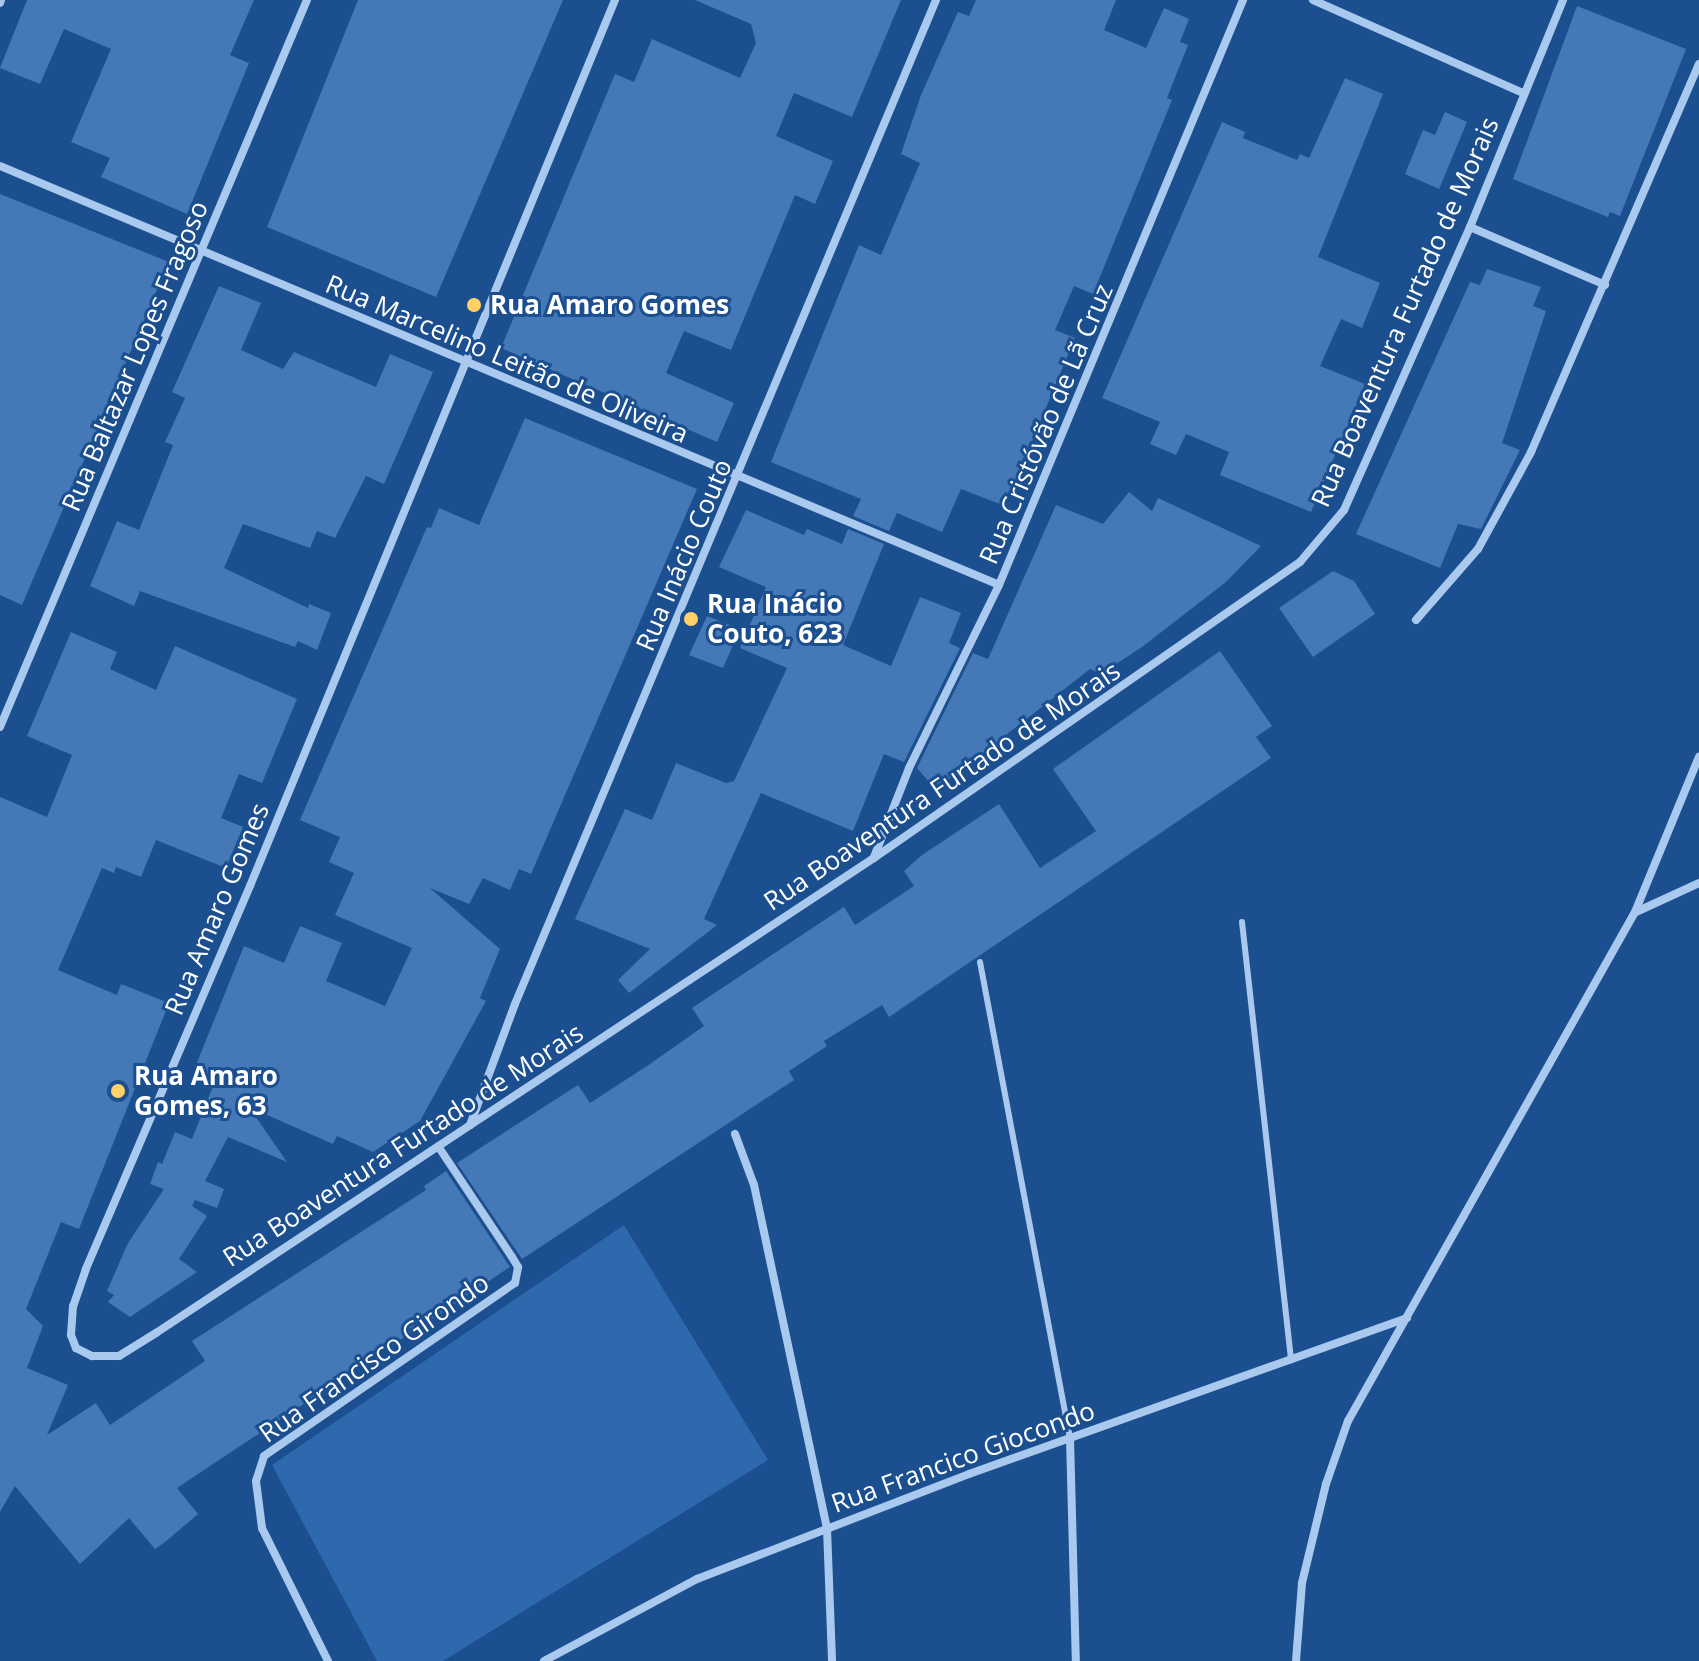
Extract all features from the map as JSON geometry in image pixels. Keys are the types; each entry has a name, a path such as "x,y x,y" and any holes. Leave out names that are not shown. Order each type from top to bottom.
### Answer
{"street":[{"name":"Rua Baltazar Lopes Fragoso","path":"0,727 307,0"},
{"name":"Rua Amaro Gomes","path":"76,1348 73,1306 86,1269 248,891 615,0"},
{"name":"Rua Inácio Couto","path":"470,1125 515,1004 738,479 936,0"},
{"name":"Rua Cristóvão de Lã Cruz","path":"874,858 909,768 999,585 1243,0"},
{"path":"1313,0 1523,93"},
{"name":"Rua Boaventura Furtado de Morais","path":"76,1348 92,1356 119,1356 874,858 1300,562 1323,539 1344,510 1470,227 1563,0"},
{"path":"1416,620 1478,549 1549,416 1699,64"},
{"name":"Rua Marcelino Leitão de Oliveira","path":"0,166 738,479 999,585"},
{"path":"1470,227 1605,285"},
{"path":"1296,1661 1302,1583 1326,1484 1348,1421 1635,912 1699,757"},
{"path":"1635,912 1699,883"},
{"path":"735,1134 754,1185 827,1529 832,1661"},
{"name":"Rua Francisco Girondo","path":"328,1661 262,1528 256,1481 264,1456 515,1283 518,1267 438,1146"},
{"name":"Rua Francico Giocondo","path":"544,1661 645,1603 827,1529 1070,1438 1408,1318"},
{"path":"1070,1438 1076,1661"}],"lane":[{"path":"1242,922 1291,1360"},
{"path":"980,962 1070,1438"}],"shaded area":[{"path":"624,1225 768,1460 443,1661 377,1661 272,1465"}],"building":[{"path":"27,0 254,0 230,55 249,63 187,214 101,177 110,158 71,142 111,49 64,29 40,84 0,68"},
{"path":"358,0 563,0 436,297 267,227"},
{"path":"695,0 901,0 852,117 794,93 776,136 833,161 815,204 795,195 731,350 684,331 666,373 734,403 717,442 501,348 615,74 634,82 652,39 740,78 756,43 751,24"},
{"path":"976,0 1116,0 1104,30 1146,48 1164,8 1189,19 1180,42 1188,45 1167,98 1172,100 1093,294 1074,286 1055,330 1075,338 1005,506 961,489 942,532 897,513 889,531 853,516 861,499 771,462 859,245 881,255 920,163 901,154 921,95 958,12 969,16"},
{"path":"1577,6 1686,49 1620,216 1610,212 1608,217 1513,179"},
{"path":"1345,78 1383,94 1318,257 1380,283 1362,328 1341,319 1320,366 1365,384 1311,512 1220,475 1229,452 1186,434 1176,455 1150,444 1160,422 1102,398 1222,122 1245,132 1243,138 1297,160 1300,154 1309,158"},
{"path":"1445,112 1467,122 1439,189 1405,174 1423,130 1435,135"},
{"path":"0,194 169,262 22,605 0,595"},
{"path":"1487,269 1541,287 1533,306 1546,311 1502,443 1520,450 1481,529 1458,524 1440,568 1356,534 1470,282 1480,285"},
{"path":"219,286 261,303 241,350 283,369 294,352 376,387 390,354 433,372 384,484 366,476 335,538 317,531 310,548 243,524 224,568 308,608 309,604 331,613 317,650 298,641 295,647 140,591 134,606 90,586 117,521 139,530 173,445 165,442 185,398 172,392"},
{"path":"525,418 697,489 531,874 519,869 510,890 483,878 469,904 430,888 500,949 480,998 486,1001 420,1121 373,1152 337,1136 333,1144 249,1107 287,1162 228,1137 205,1181 224,1189 217,1208 195,1200 192,1206 207,1216 179,1259 197,1272 130,1317 108,1302 114,1295 107,1291 128,1243 164,1189 150,1184 158,1162 162,1164 175,1132 192,1139 214,1084 192,1075 244,946 284,963 300,926 342,943 326,981 385,1006 412,948 335,915 354,873 329,862 340,837 300,820 427,527 431,528 439,508 479,525"},
{"path":"1129,492 1152,511 1158,498 1261,546 1226,582 1142,647 1101,674 1090,669 936,790 917,768 973,653 988,659 1056,505 1103,524"},
{"path":"746,510 804,535 807,529 842,544 848,529 884,544 843,645 891,666 920,597 961,613 949,643 960,648 904,762 884,754 853,831 761,793 704,919 717,925 629,993 618,980 650,949 575,919 625,809 652,820 676,763 726,783 734,781 787,668 740,648 766,587 719,567"},
{"path":"1333,571 1354,581 1375,614 1313,657 1279,608"},
{"path":"707,616 740,629 723,668 689,655"},
{"path":"71,632 117,652 110,669 156,690 175,646 297,699 262,783 239,774 221,818 243,827 226,868 156,840 141,877 116,867 114,873 102,868 58,970 117,995 121,984 169,1003 79,1229 61,1222 26,1309 43,1326 27,1368 68,1385 47,1435 96,1403 110,1425 205,1361 192,1341 426,1190 424,1186 446,1171 510,1267 177,1488 198,1514 155,1549 129,1518 80,1564 15,1486 0,1512 0,797 47,817 72,755 27,736"},
{"path":"1220,651 1272,726 1256,737 1271,758 889,1017 882,1005 824,1041 827,1046 789,1071 794,1080 522,1259 457,1163 578,1085 590,1103 647,1066 704,1026 692,1008 844,907 855,925 914,886 904,871 922,855 999,804 1040,868 1096,831 1053,769"}],"place":[{"name":"Rua Amaro Gomes","path":"474,305"},
{"name":"Rua Inácio Couto, 623","path":"691,619"},
{"name":"Rua Amaro Gomes, 63","path":"118,1091"}]}
